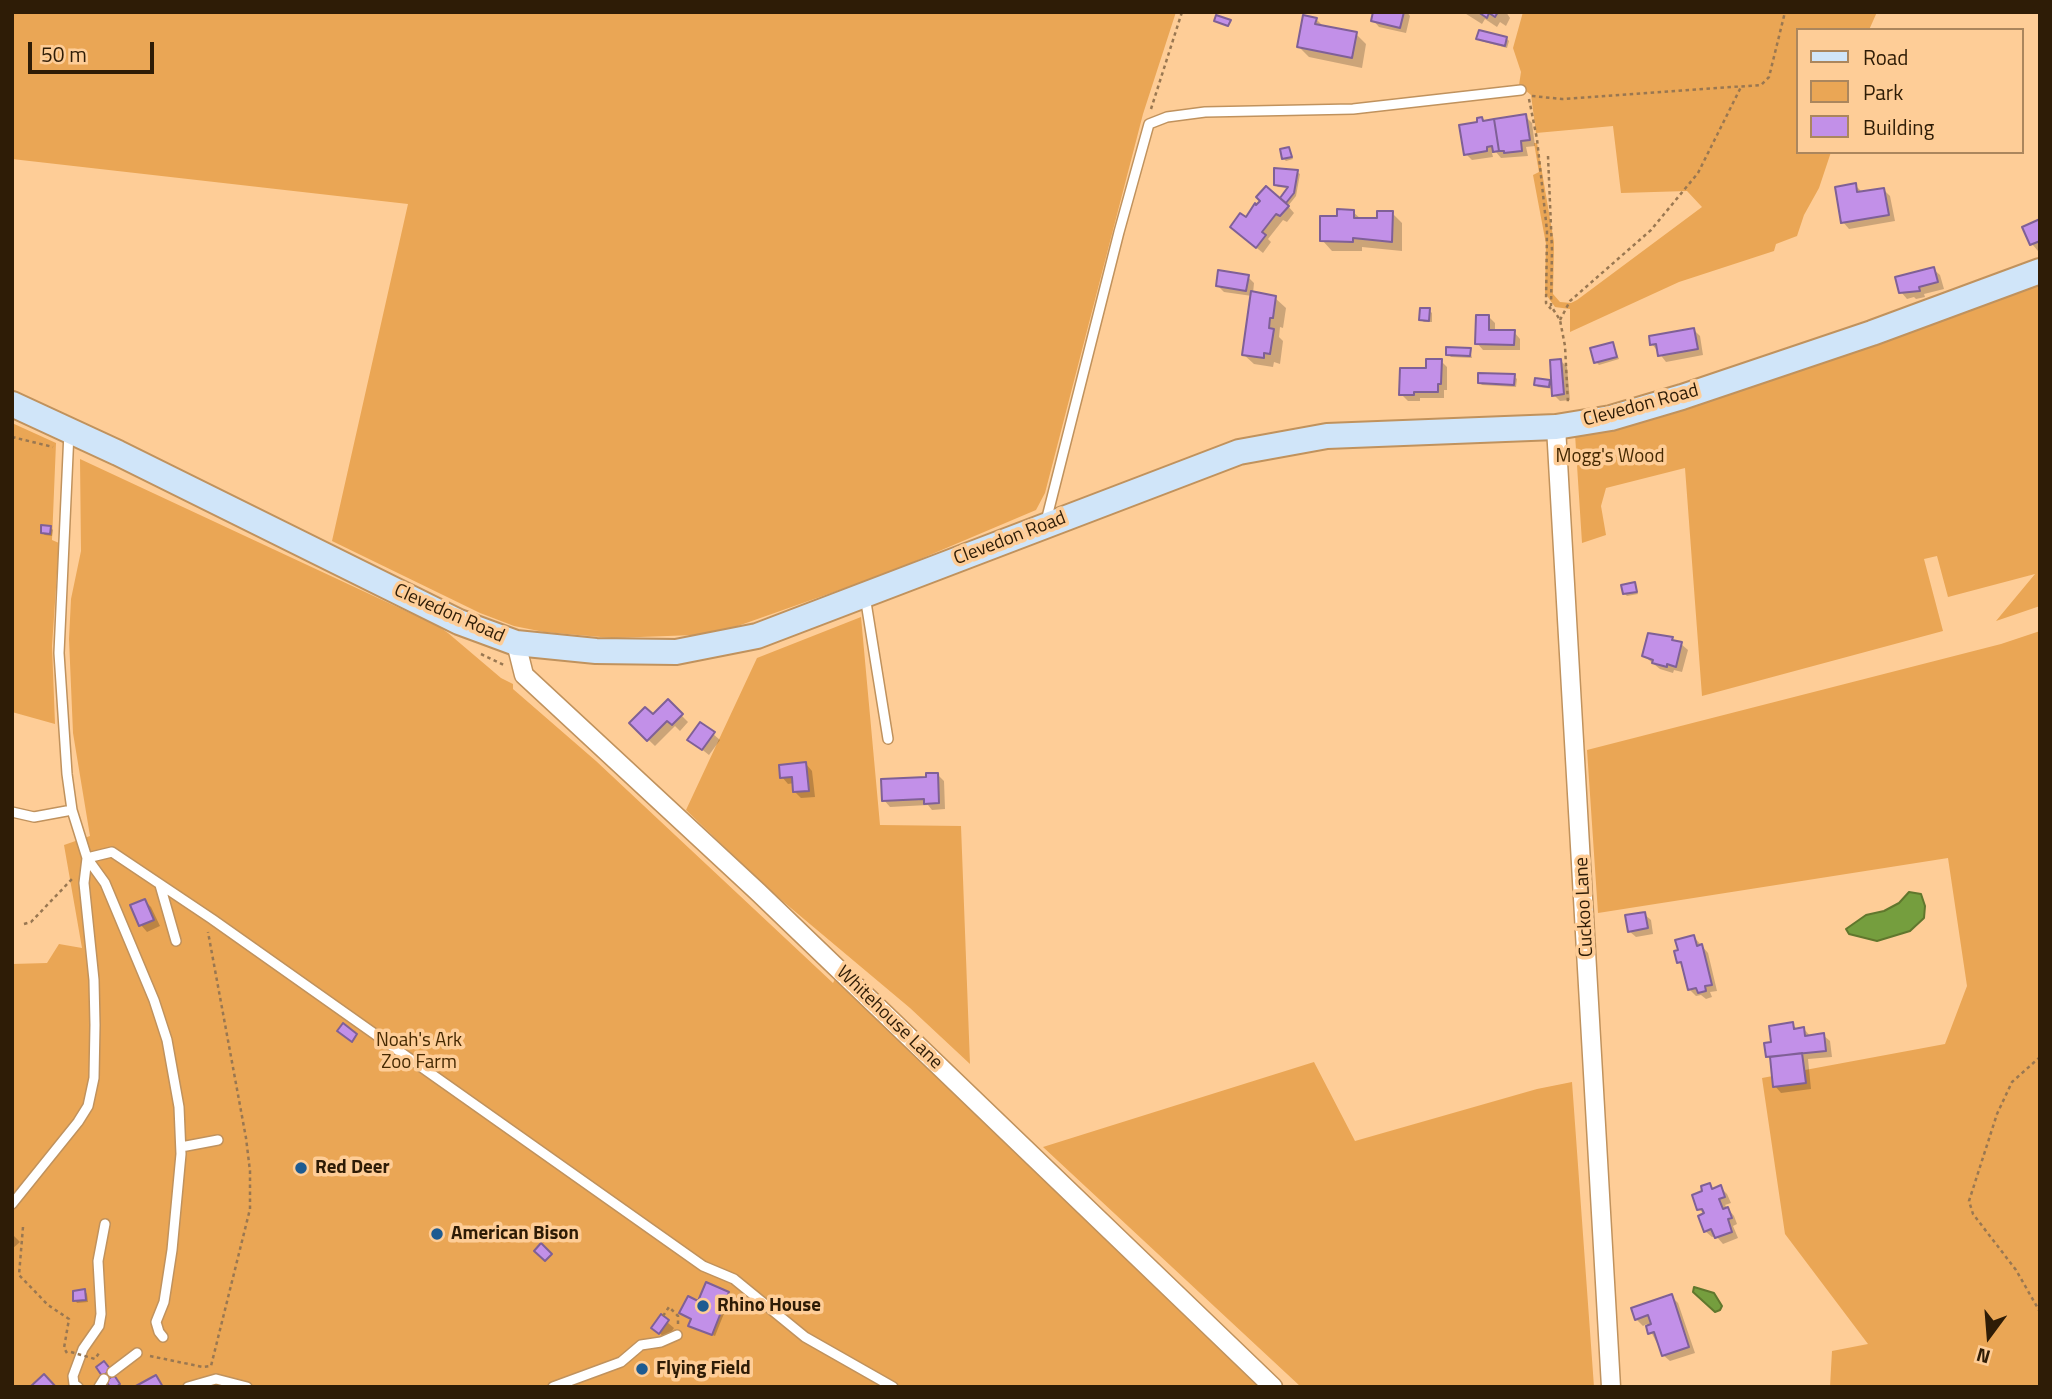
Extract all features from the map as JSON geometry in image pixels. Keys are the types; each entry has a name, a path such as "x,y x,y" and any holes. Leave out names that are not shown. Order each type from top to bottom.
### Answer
{"main road":[{"name":"Clevedon Road","path":"12,404 68,441 459,622 516,643 596,651 676,652 757,636 1239,452 1326,436 1556,427 1611,418 1682,397 1984,294 2040,271"}],"street":[{"name":"Cuckoo Lane","path":"1556,427 1611,1387"},
{"name":"Whitehouse Lane","path":"516,643 524,675 758,892 1273,1387"}],"lane":[{"path":"1044,526 1149,124 1177,115 1205,112 1353,108 1521,90"},
{"path":"68,441 59,653 72,810 87,858 105,883 154,1000 167,1040 175,1080 181,1147 168,1286 156,1322 163,1337"},
{"path":"865,595 888,739"},
{"path":"12,812 34,817 72,810"},
{"path":"87,858 111,852 212,919 703,1266 734,1279 805,1337 893,1387"},
{"path":"12,1204 78,1122 88,1105 92,1087 94,980 84,883 87,858"},
{"path":"160,885 176,941"},
{"path":"181,1147 218,1140"},
{"path":"78,1387 74,1384 73,1376 80,1356 99,1326 102,1314 98,1261 105,1224"},
{"path":"553,1387 621,1362 641,1345 661,1342 677,1335"},
{"path":"105,1379 137,1353"},
{"path":"188,1387 216,1379 247,1387"}],"path":[{"path":"1149,124 1152,106 1182,12"},
{"path":"1554,311 1548,308 1546,303 1547,231 1537,139 1531,102 1526,94 1562,99 1761,85 1769,77 1785,12"},
{"path":"1560,320 1570,301 1651,230 1698,173 1741,87"},
{"path":"1548,156 1552,250 1550,306 1560,320 1569,382"},
{"path":"12,437 68,441"},
{"path":"24,924 31,922 65,885 86,869"},
{"path":"137,1353 203,1367 211,1366 250,1209 250,1171 246,1138 208,935 212,919"},
{"path":"2040,1057 2011,1082 1997,1115 1969,1201 1973,1214 2016,1270 2040,1312"},
{"path":"23,1227 19,1275 43,1300 69,1319 64,1349 67,1353 80,1356"},
{"path":"663,1316 669,1307 672,1310"},
{"path":"71,1352 95,1359 99,1353"}],"green space":[{"path":"12,12 1176,12 1143,114 1045,493 1036,510 885,574 732,628 695,635 612,638 544,632 514,626 480,613 332,541 408,204 12,159"},
{"path":"1523,12 1877,12 1870,28 1797,28 1797,154 1830,154 1819,188 1804,215 1797,236 1776,244 1774,251 1679,282 1570,332 1570,309 1555,307 1545,293 1546,244 1533,175 1539,172 1534,143 1537,143 1554,242 1553,294 1560,302 1571,303 1577,300 1702,207 1687,191 1621,193 1613,126 1536,133 1531,95 1519,85 1521,72 1513,48"},
{"name":"Mogg's Wood","path":"2040,281 2040,606 1996,621 2035,574 1948,597 1937,556 1924,559 1943,631 1702,696 1685,468 1606,488 1601,506 1606,535 1582,543 1575,434"},
{"path":"12,423 56,443 52,540 59,543 52,646 55,724 12,712"},
{"name":"Noah's Ark Zoo Farm","path":"80,459 438,626 501,678 513,684 513,689 596,761 833,983 836,977 1261,1387 12,1387 12,964 47,963 59,944 82,948 64,845 90,836 73,733 69,639 71,599 81,551"},
{"path":"861,617 880,825 961,826 970,1064 910,1008 767,888 686,810 757,658"},
{"path":"2040,631 2040,1387 1830,1387 1832,1351 1868,1344 1785,1234 1762,1078 1945,1044 1967,986 1948,858 1598,913 1587,750 2001,644"},
{"path":"1314,1062 1355,1141 1537,1089 1572,1082 1594,1387 1301,1387 1043,1147"}],"shaded area":[{"path":"1909,892 1921,894 1925,906 1924,918 1910,931 1877,941 1849,934 1846,929 1866,915 1884,911 1899,903"},
{"path":"1694,1287 1714,1293 1722,1306 1720,1310 1715,1312 1693,1292"}],"building":[{"path":"1373,12 1404,12 1400,28 1371,21"},
{"path":"1478,12 1498,12 1495,17 1489,13 1487,18"},
{"path":"1216,15 1231,20 1228,26 1214,21"},
{"path":"1303,15 1317,18 1315,24 1357,32 1352,58 1297,47"},
{"path":"1479,30 1507,37 1505,46 1476,39"},
{"path":"1526,114 1530,140 1521,141 1522,151 1499,151 1494,119"},
{"path":"1482,117 1483,121 1494,119 1499,151 1493,152 1492,146 1487,147 1487,151 1464,155 1459,125 1477,122 1477,118"},
{"path":"1289,147 1292,157 1282,159 1280,149"},
{"path":"1274,168 1298,170 1294,193 1286,203 1280,198 1288,187 1274,185"},
{"path":"1856,183 1857,192 1884,188 1889,215 1841,223 1835,187"},
{"path":"1266,186 1289,206 1280,216 1276,214 1262,232 1266,235 1256,248 1230,227 1240,213 1246,217 1255,203 1256,205 1260,201 1256,197"},
{"path":"1337,209 1354,210 1354,218 1377,218 1377,211 1393,211 1392,242 1353,238 1353,242 1320,241 1320,216 1337,216"},
{"path":"2040,219 2040,241 2030,245 2022,227"},
{"path":"1934,267 1938,282 1919,287 1920,291 1899,293 1895,277"},
{"path":"1218,270 1249,275 1246,291 1216,286"},
{"path":"1251,291 1276,296 1273,318 1270,318 1269,328 1274,329 1270,354 1264,353 1264,358 1242,355"},
{"path":"1420,308 1430,308 1429,321 1419,320"},
{"path":"1476,315 1489,315 1489,330 1515,330 1514,345 1475,344"},
{"path":"1694,328 1698,349 1658,356 1656,344 1650,345 1649,336"},
{"path":"1613,342 1617,357 1594,363 1590,348"},
{"path":"1446,347 1471,348 1470,356 1446,355"},
{"path":"1426,359 1442,359 1438,392 1399,395 1400,368 1426,368"},
{"path":"1561,359 1564,394 1552,396 1550,360"},
{"path":"1478,373 1515,374 1514,385 1478,383"},
{"path":"1535,378 1550,380 1549,387 1534,385"},
{"path":"41,525 51,526 50,534 41,533"},
{"path":"1635,582 1637,592 1623,594 1621,585"},
{"path":"1648,633 1673,637 1672,640 1682,642 1676,667 1652,663 1653,660 1642,656"},
{"path":"668,699 683,714 672,725 667,721 647,741 629,723 645,707 653,714"},
{"path":"700,722 715,732 702,750 687,740"},
{"path":"806,762 809,791 793,792 792,777 780,778 779,765"},
{"path":"926,773 938,773 939,803 924,804 924,799 882,801 881,779 926,777"},
{"path":"145,899 154,920 139,926 130,905"},
{"path":"1645,912 1648,928 1628,932 1625,915"},
{"path":"1694,935 1697,946 1702,944 1712,985 1705,986 1706,991 1698,993 1696,988 1688,990 1681,962 1677,963 1674,951 1678,950 1675,940"},
{"path":"1793,1022 1794,1029 1804,1027 1805,1036 1824,1033 1826,1051 1766,1057 1764,1043 1771,1042 1769,1026"},
{"path":"343,1023 357,1034 352,1042 337,1031"},
{"path":"1802,1053 1806,1083 1773,1087 1770,1057"},
{"path":"1710,1183 1712,1189 1721,1185 1725,1197 1719,1199 1723,1209 1728,1207 1732,1218 1728,1219 1732,1232 1715,1238 1711,1229 1704,1232 1698,1216 1704,1213 1702,1209 1697,1210 1692,1195 1702,1191 1701,1186"},
{"path":"541,1243 552,1254 545,1261 534,1251"},
{"name":"Rhino House","path":"706,1282 729,1292 712,1335 688,1326 691,1319 679,1313 688,1296 698,1301"},
{"path":"85,1289 86,1300 73,1301 73,1291"},
{"path":"1672,1294 1689,1347 1662,1356 1654,1332 1648,1334 1646,1326 1651,1324 1648,1315 1635,1320 1631,1308"},
{"path":"661,1314 669,1320 659,1334 651,1328"},
{"path":"104,1361 111,1370 102,1376 96,1367"},
{"path":"44,1374 56,1387 30,1387"},
{"path":"114,1375 120,1384 110,1387 106,1381"},
{"path":"156,1375 163,1387 134,1387"}],"place":[{"name":"Red Deer","path":"301,1168"},
{"name":"American Bison","path":"437,1234"},
{"name":"Rhino House","path":"703,1306"},
{"name":"Flying Field","path":"642,1369"}]}
